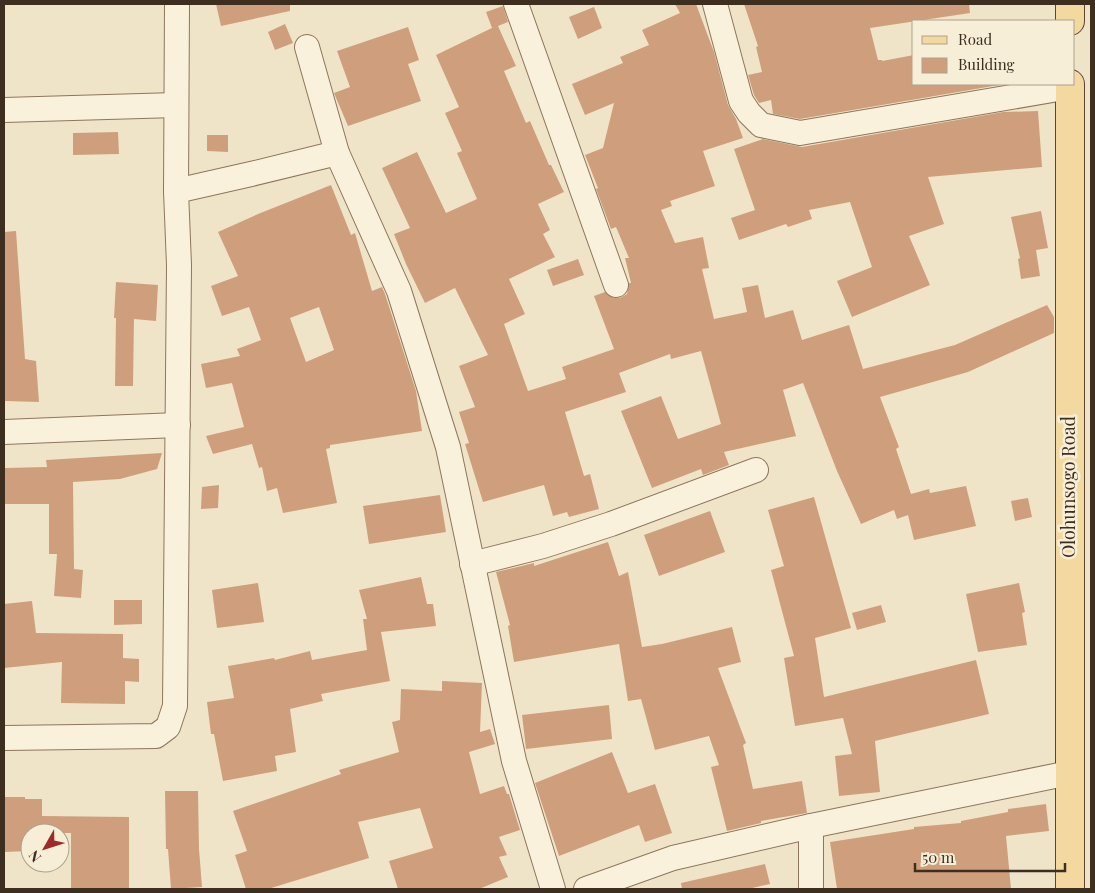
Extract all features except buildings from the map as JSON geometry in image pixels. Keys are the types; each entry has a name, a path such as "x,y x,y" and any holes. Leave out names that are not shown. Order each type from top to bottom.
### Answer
{"main road":[{"path":"1070,4 1070,20"},
{"name":"Olohunsogo Road","path":"1070,86 1080,437 1069,773 1070,889"}],"street":[{"path":"4,738 156,736 168,727 175,706 179,265 176,191 178,4"},
{"path":"516,4 616,285"},
{"path":"715,4 742,101 749,113 760,125 800,133 1070,86"},
{"path":"307,47 337,152 399,290 448,447 514,761 553,889"},
{"path":"4,110 176,105"},
{"path":"176,191 337,152"},
{"path":"4,432 178,425"},
{"path":"472,564 543,546 611,524 756,470"},
{"path":"586,889 673,858 810,826 1069,773"},
{"path":"810,826 811,889"}]}
